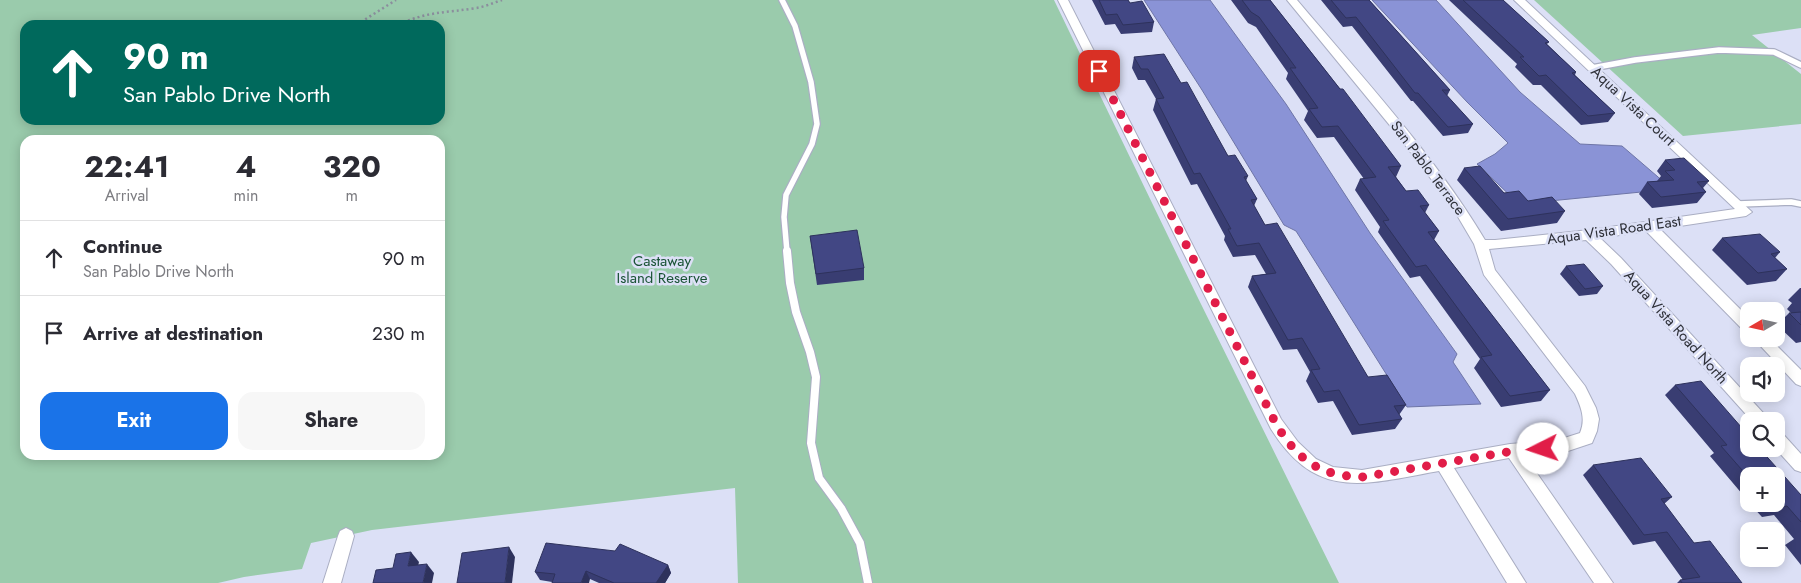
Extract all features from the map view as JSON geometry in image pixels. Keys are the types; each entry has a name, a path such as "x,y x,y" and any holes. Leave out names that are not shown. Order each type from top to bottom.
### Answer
{"street":[{"path":"1063,0 1276,424 1301,457 1322,470 1342,477 1362,477 1513,451 1604,583"},
{"name":"San Pablo Terrace","path":"1292,0 1450,194 1481,244 1489,272 1580,390 1591,410 1592,421 1586,438 1576,443 1543,449 1513,451"},
{"name":"Aqua Vista Court","path":"1519,0 1742,208"},
{"name":"Aqua Vista Road East","path":"1481,244 1495,245 1589,235 1649,226 1742,208"},
{"path":"1649,226 1740,317"},
{"name":"Aqua Vista Road North","path":"1589,235 1616,261 1753,412"},
{"path":"1770,348 1801,380"},
{"path":"1785,448 1801,465"},
{"path":"1443,464 1517,583"},
{"path":"332,583 346,536"}],"lane":[{"path":"782,0 795,26 811,82 817,124 812,144 786,195 784,217 790,283 796,312 810,352 816,377 812,443 819,478 841,508 860,543 868,583"},
{"path":"1592,68 1635,60 1718,50 1774,52 1801,65"},
{"path":"1742,208 1791,202 1801,204"}],"path":[{"path":"362,20 396,0"},
{"path":"408,20 429,13 477,8 502,0"}],"green space":[{"name":"Castaway Island Reserve","path":"0,0 1054,0 1197,296 1339,583 738,583 735,488 372,530 311,543 302,569 244,577 218,583 0,583"},
{"path":"1534,0 1801,0 1801,28 1752,35 1801,74 1801,124 1683,136"}],"water":[{"path":"1144,0 1210,0 1286,104 1370,233 1457,354 1453,362 1481,404 1407,407 1296,231 1284,225 1202,90"},
{"path":"1372,0 1436,0 1520,92 1580,144 1622,146 1672,189 1519,204 1477,164 1495,154 1508,143"}],"building":[{"path":"1099,0 1128,0 1130,3 1142,1 1154,22 1123,25 1117,14 1106,15"},
{"path":"1242,0 1270,0 1340,89 1343,89 1401,166 1388,167 1406,191 1418,190 1429,205 1420,206 1439,231 1428,232 1550,390 1510,396 1481,357 1492,355 1426,265 1416,267 1383,221 1389,220 1360,179 1376,177 1338,126 1322,127 1309,109 1318,108 1290,68 1296,68 1259,17 1251,12"},
{"path":"1331,0 1369,0 1450,90 1442,90 1473,124 1448,127 1418,93 1415,93 1356,17 1346,18"},
{"path":"1463,0 1503,0 1549,42 1545,43 1576,72 1572,73 1615,113 1588,116 1546,75 1539,76 1520,57 1524,57"},
{"path":"1164,54 1181,83 1187,82 1228,156 1235,155 1248,176 1244,177 1257,199 1251,200 1265,225 1277,223 1368,377 1387,375 1406,405 1394,406 1402,419 1359,425 1339,390 1324,392 1311,370 1320,369 1302,338 1288,340 1252,276 1276,273 1259,243 1237,246 1228,229 1231,229 1200,173 1194,174 1156,99 1164,98 1148,69 1141,69 1134,57"},
{"path":"1684,158 1709,181 1697,182 1706,192 1661,197 1647,182 1674,180 1665,171 1675,170 1665,160"},
{"path":"1480,166 1504,193 1519,191 1528,201 1552,197 1565,211 1508,219 1464,168"},
{"path":"857,230 864,268 816,274 810,236"},
{"path":"1760,234 1780,252 1771,254 1787,269 1758,273 1722,238"},
{"path":"1584,264 1603,286 1585,289 1566,266"},
{"path":"1801,312 1801,325 1789,313"},
{"path":"1701,381 1740,426 1740,457 1767,457 1776,467 1740,468 1721,446 1727,445 1675,385"},
{"path":"1641,458 1672,497 1661,499 1694,543 1710,541 1742,583 1682,583 1680,580 1700,577 1667,532 1644,535 1593,465"},
{"path":"1785,477 1801,495 1801,522 1787,506 1785,506"},
{"path":"546,543 615,551 620,544 668,565 656,583 614,583 586,571 581,583 552,583 555,574 535,572"},
{"path":"509,547 505,583 457,583 462,553"},
{"path":"411,552 408,566 427,564 423,583 373,583 376,570 393,568 396,554"}],"route":[{"path":"1099,71 1276,424 1293,449 1301,457 1322,470 1342,477 1362,477 1513,451 1543,449"}]}
